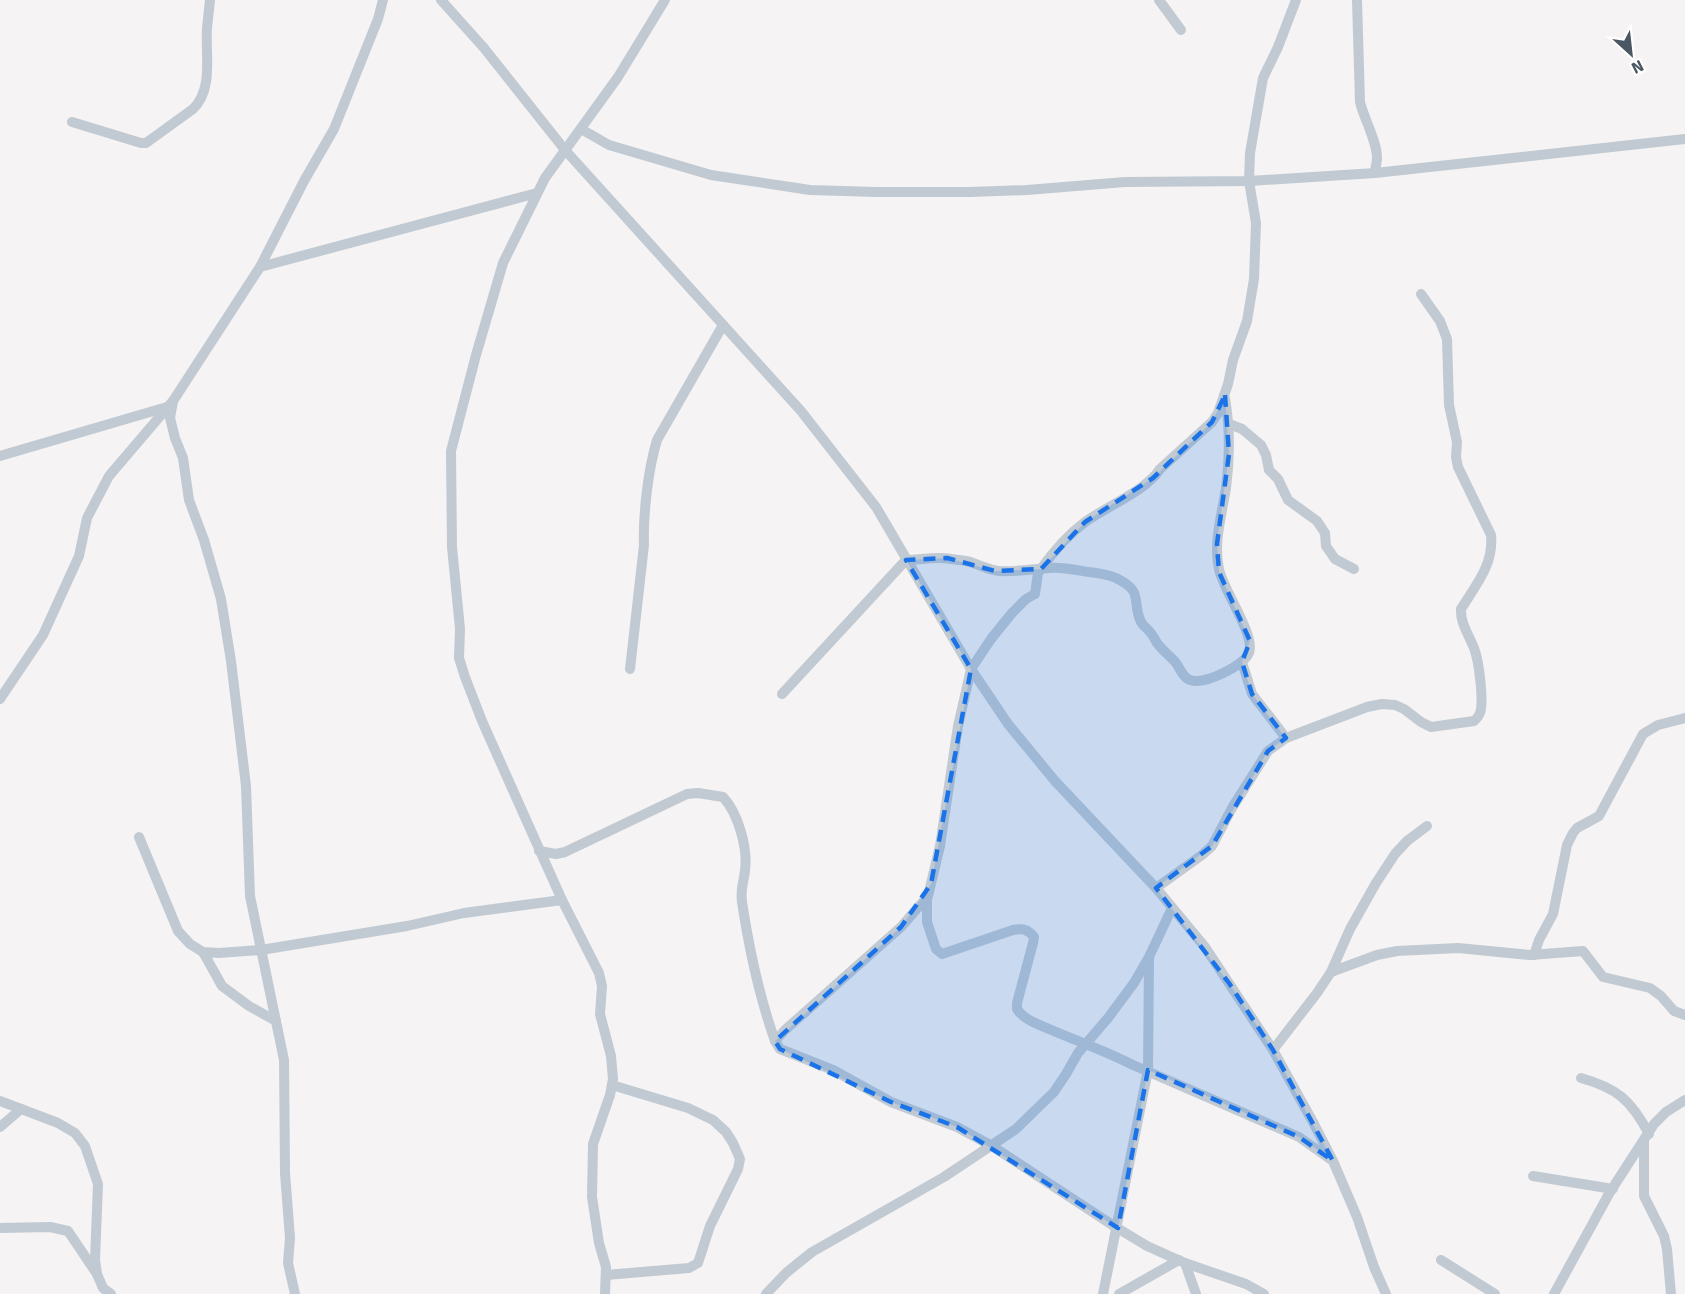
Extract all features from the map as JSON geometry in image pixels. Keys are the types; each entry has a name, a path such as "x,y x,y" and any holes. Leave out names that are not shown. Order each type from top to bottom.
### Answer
{"street":[{"path":"72,122 141,143 146,142 193,109 202,95 207,72 210,0"},
{"path":"0,699 43,635 79,556 87,518 109,476 170,404 260,267 304,181 334,129 358,71 383,0"},
{"path":"441,0 484,48 565,150 801,411 876,507 971,669 1008,724 1055,781 1156,888 1206,947 1273,1050 1333,1161 1358,1217 1374,1267 1386,1294"},
{"path":"605,1294 606,1267 599,1243 592,1197 593,1144 613,1079 611,1056 600,1014 602,986 599,973 561,900 482,721 459,658 460,629 452,547 450,451 503,263 545,178 618,77 665,0"},
{"path":"1158,0 1181,30"},
{"path":"1296,0 1263,78 1250,153 1249,181 1256,223 1254,279 1247,321 1218,413 1212,422 1160,469 1154,478 1085,522 1071,535 1038,573 1035,594 1026,599 1012,613 971,669 958,726 940,846 927,896 927,922 936,949 942,954 1021,928 1031,933 1034,937 1033,943 1017,1003 1017,1010 1027,1019 1299,1137 1333,1161"},
{"path":"1357,0 1360,102 1377,157 1375,173"},
{"path":"581,129 609,145 711,175 810,190 970,192 1125,182 1249,181 1375,173 1685,139"},
{"path":"260,267 537,193"},
{"path":"1156,888 1212,846 1232,808 1268,751 1286,738 1367,707 1382,704 1395,705 1404,709 1431,727 1474,721 1478,717 1480,680 1475,651 1461,617 1461,609 1488,565 1493,546 1491,535 1458,467 1457,442 1449,405 1446,339 1440,321 1420,294"},
{"path":"630,669 653,452 657,440 723,325"},
{"path":"782,694 906,560 947,558 972,562 995,571 1072,569 1108,575 1132,589 1137,597 1137,609 1143,625 1190,681 1213,678 1242,662 1249,654 1250,641 1219,572 1217,557 1227,475 1229,424 1225,395"},
{"path":"0,456 170,404"},
{"path":"170,404 170,418 183,458 189,500 207,549 221,598 231,662 246,786 250,896 284,1060 285,1173 290,1238 288,1263 295,1294"},
{"path":"1229,424 1242,429 1261,445 1269,470 1278,479 1288,500 1317,521 1325,533 1326,546 1335,559 1354,569"},
{"path":"1242,662 1252,694 1286,738"},
{"path":"1534,955 1553,914 1567,845 1573,833 1577,828 1599,816 1643,734 1658,725 1685,717"},
{"path":"540,851 556,854 565,852 687,794 698,793 723,797 732,810 744,844 745,872 741,885 750,950 764,1010 775,1041 780,1048 833,1071 891,1102 957,1127 992,1146 1147,1246 1182,1262 1246,1284 1264,1294"},
{"path":"1273,1050 1331,972 1350,929 1395,854 1407,841 1427,826"},
{"path":"139,837 178,931 190,944 202,952 222,986 249,1006 276,1021"},
{"path":"775,1041 901,927 927,896"},
{"path":"202,952 261,950 407,926 464,913 561,900"},
{"path":"766,1294 786,1273 812,1252 944,1177 1016,1129 1054,1092 1078,1053 1134,983 1172,908"},
{"path":"1331,972 1377,955 1397,951 1458,948 1534,955 1583,951 1603,976 1650,988 1661,996 1674,1011 1685,1015"},
{"path":"1103,1294 1148,1070 1149,957"},
{"path":"1581,1078 1605,1085 1620,1095 1638,1114 1646,1137 1644,1196 1664,1236 1671,1294"},
{"path":"606,1275 689,1268 698,1263 710,1226 738,1169 740,1159 726,1132 713,1120 688,1108 612,1085"},
{"path":"1554,1294 1613,1189 1654,1124 1666,1112 1685,1100"},
{"path":"0,1101 58,1123 75,1133 85,1146 98,1184 95,1260 97,1274"},
{"path":"0,1126 21,1109"},
{"path":"1533,1176 1613,1189"},
{"path":"0,1227 50,1227 68,1231 97,1274 103,1288 111,1294"},
{"path":"1441,1260 1495,1294"},
{"path":"1119,1294 1182,1262"},
{"path":"1182,1262 1196,1294"}],"highlighted area":[{"path":"1225,395 1229,454 1217,544 1219,572 1250,641 1242,662 1252,694 1286,738 1268,751 1212,846 1156,888 1229,983 1273,1050 1333,1161 1299,1137 1148,1070 1118,1228 957,1127 891,1102 780,1049 775,1041 901,927 931,884 971,669 906,560 947,558 995,571 1041,569 1085,522 1153,478 1212,422"}]}
